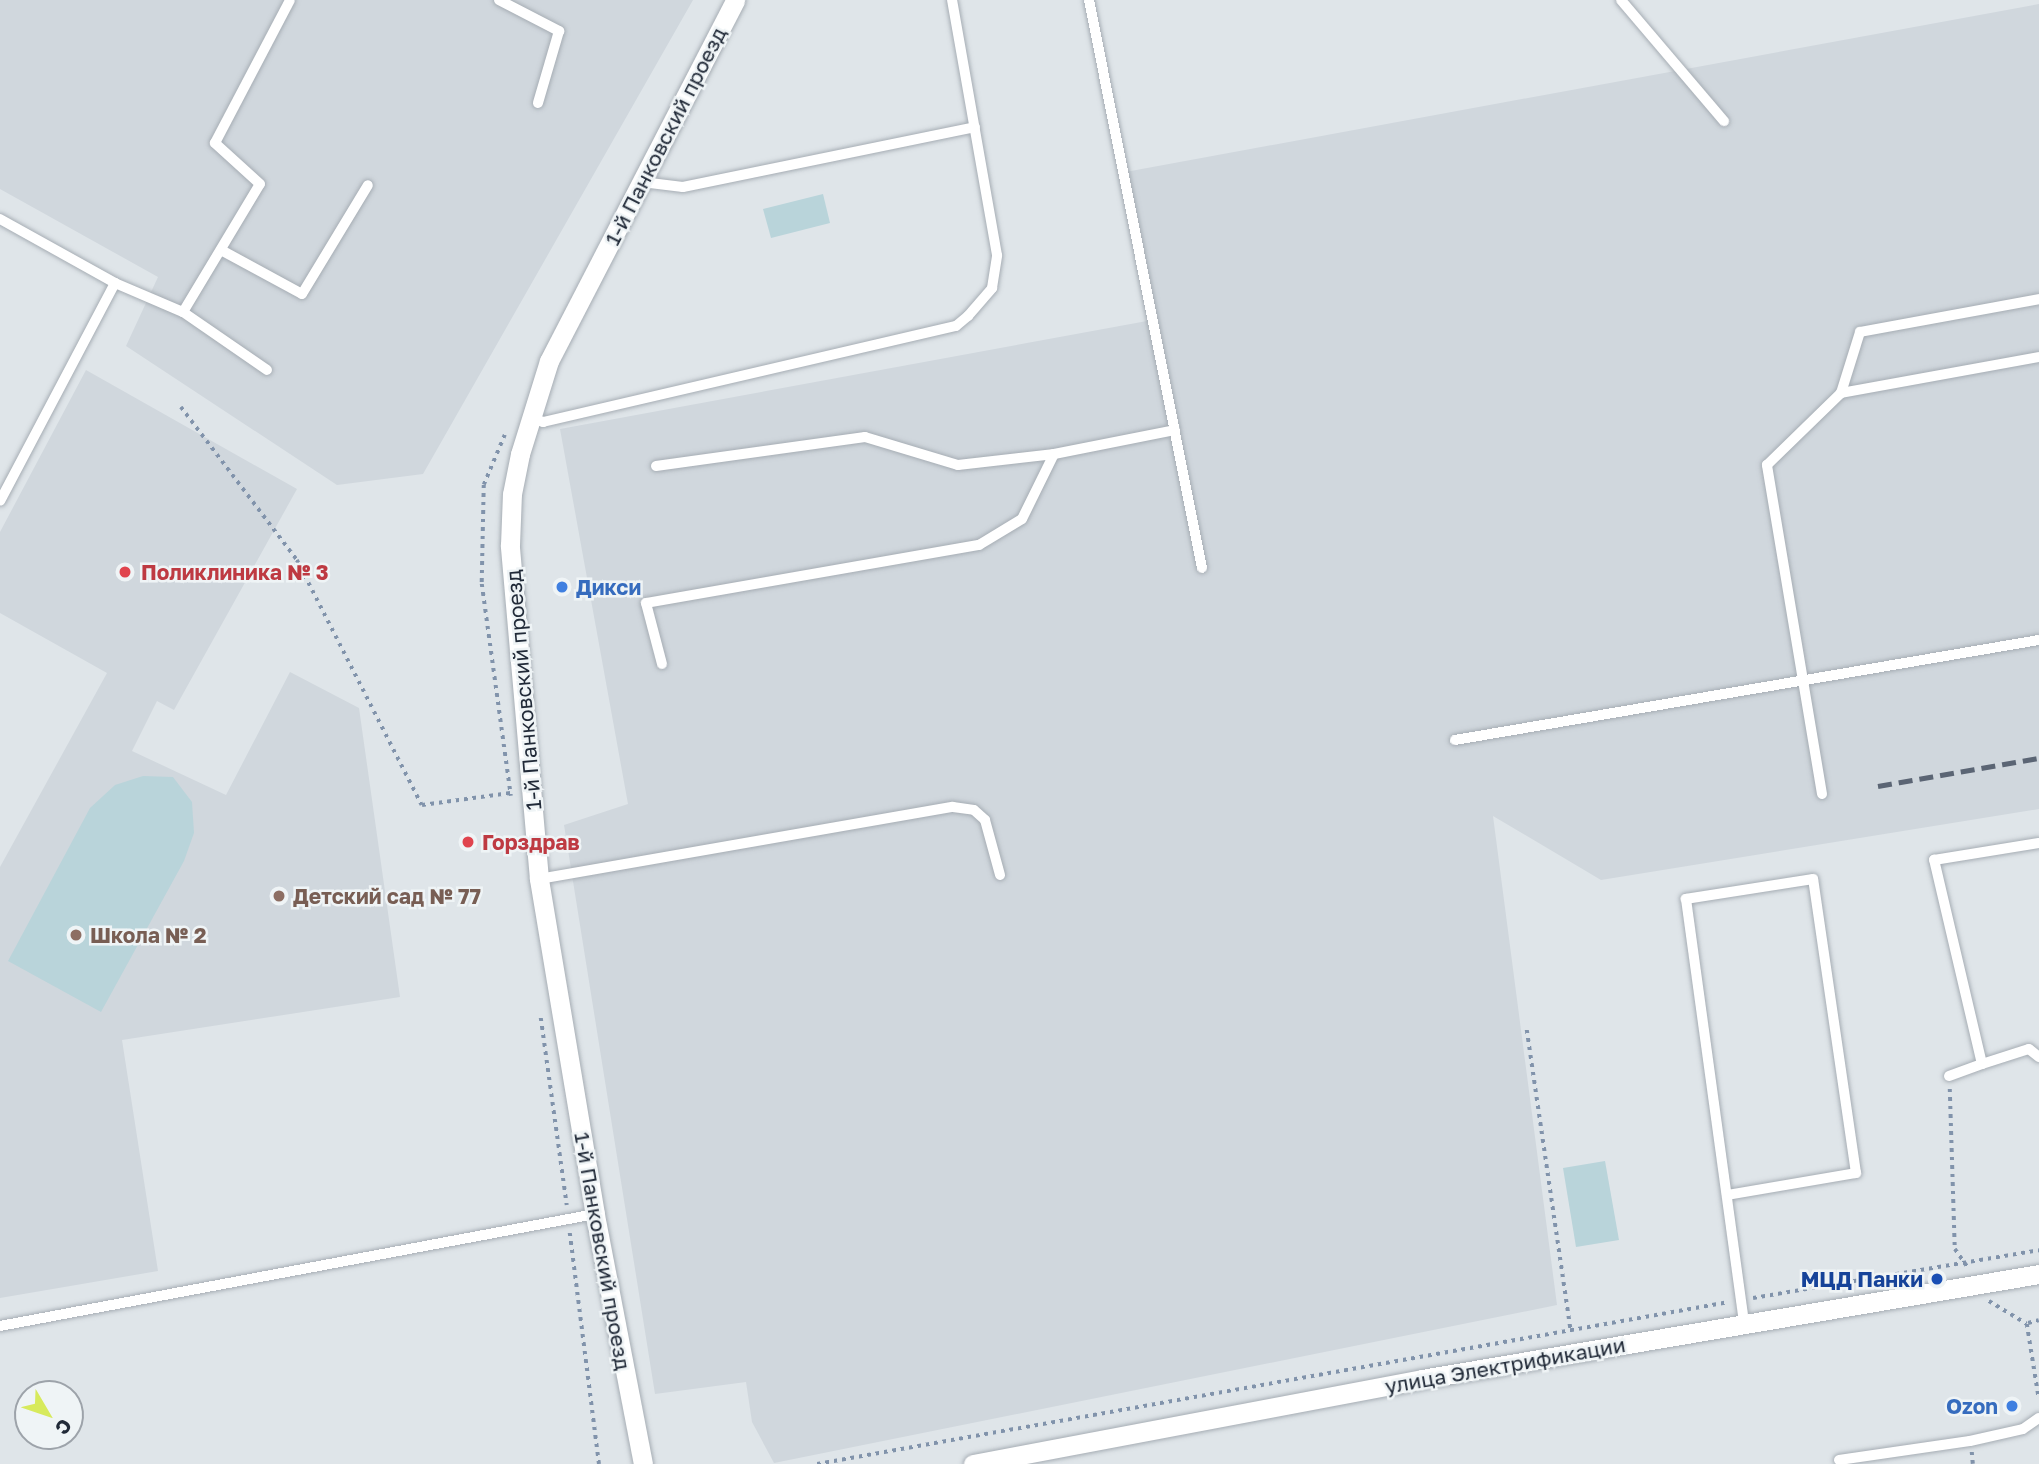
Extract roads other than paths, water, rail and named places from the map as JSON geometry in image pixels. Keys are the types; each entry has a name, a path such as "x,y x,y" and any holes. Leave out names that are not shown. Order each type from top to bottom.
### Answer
{"street":[{"name":"1-й Панковский проезд","path":"643,1464 595,1214 539,879 510,545 512,494 530,417 549,361 735,0"},
{"name":"улица Электрификации","path":"973,1464 1422,1379 2039,1274"}],"lane":[{"path":"183,312 260,184 215,143 290,0"},
{"path":"499,0 559,31 538,103"},
{"path":"530,417 544,422 957,326 992,288 996,271 975,127 952,0"},
{"path":"1089,0 1202,568"},
{"path":"1621,0 1724,121"},
{"path":"642,182 684,187 975,127"},
{"path":"220,250 302,293 368,185"},
{"path":"0,219 115,283 183,312 267,370"},
{"path":"0,500 115,283"},
{"path":"1822,794 1807,680 1768,465 1841,393 1860,332 2039,299"},
{"path":"1841,393 2039,357"},
{"path":"656,467 865,437 958,465 1054,454 1175,430"},
{"path":"662,664 646,603 979,545 1022,519 1054,454"},
{"path":"1455,740 2039,640"},
{"path":"539,879 953,807 974,810 985,820 1000,875"},
{"path":"1982,1064 1934,860 2039,843"},
{"path":"1727,1195 1856,1173 1813,879 1686,899 1744,1324"},
{"path":"1949,1076 2029,1049 2039,1057"},
{"path":"0,1326 595,1214"},
{"path":"1839,1460 1970,1441 2023,1429 2039,1418"}],"railway":[{"path":"1878,786 2039,758"}],"place":[{"name":"Поликлиника № 3","path":"125,572"},
{"name":"Дикси","path":"562,587"},
{"name":"Горздрав","path":"468,842"},
{"name":"Детский сад № 77","path":"279,896"},
{"name":"Школа № 2","path":"76,935"},
{"name":"МЦД Панки","path":"1937,1279"},
{"name":"Ozon","path":"2012,1406"}]}
